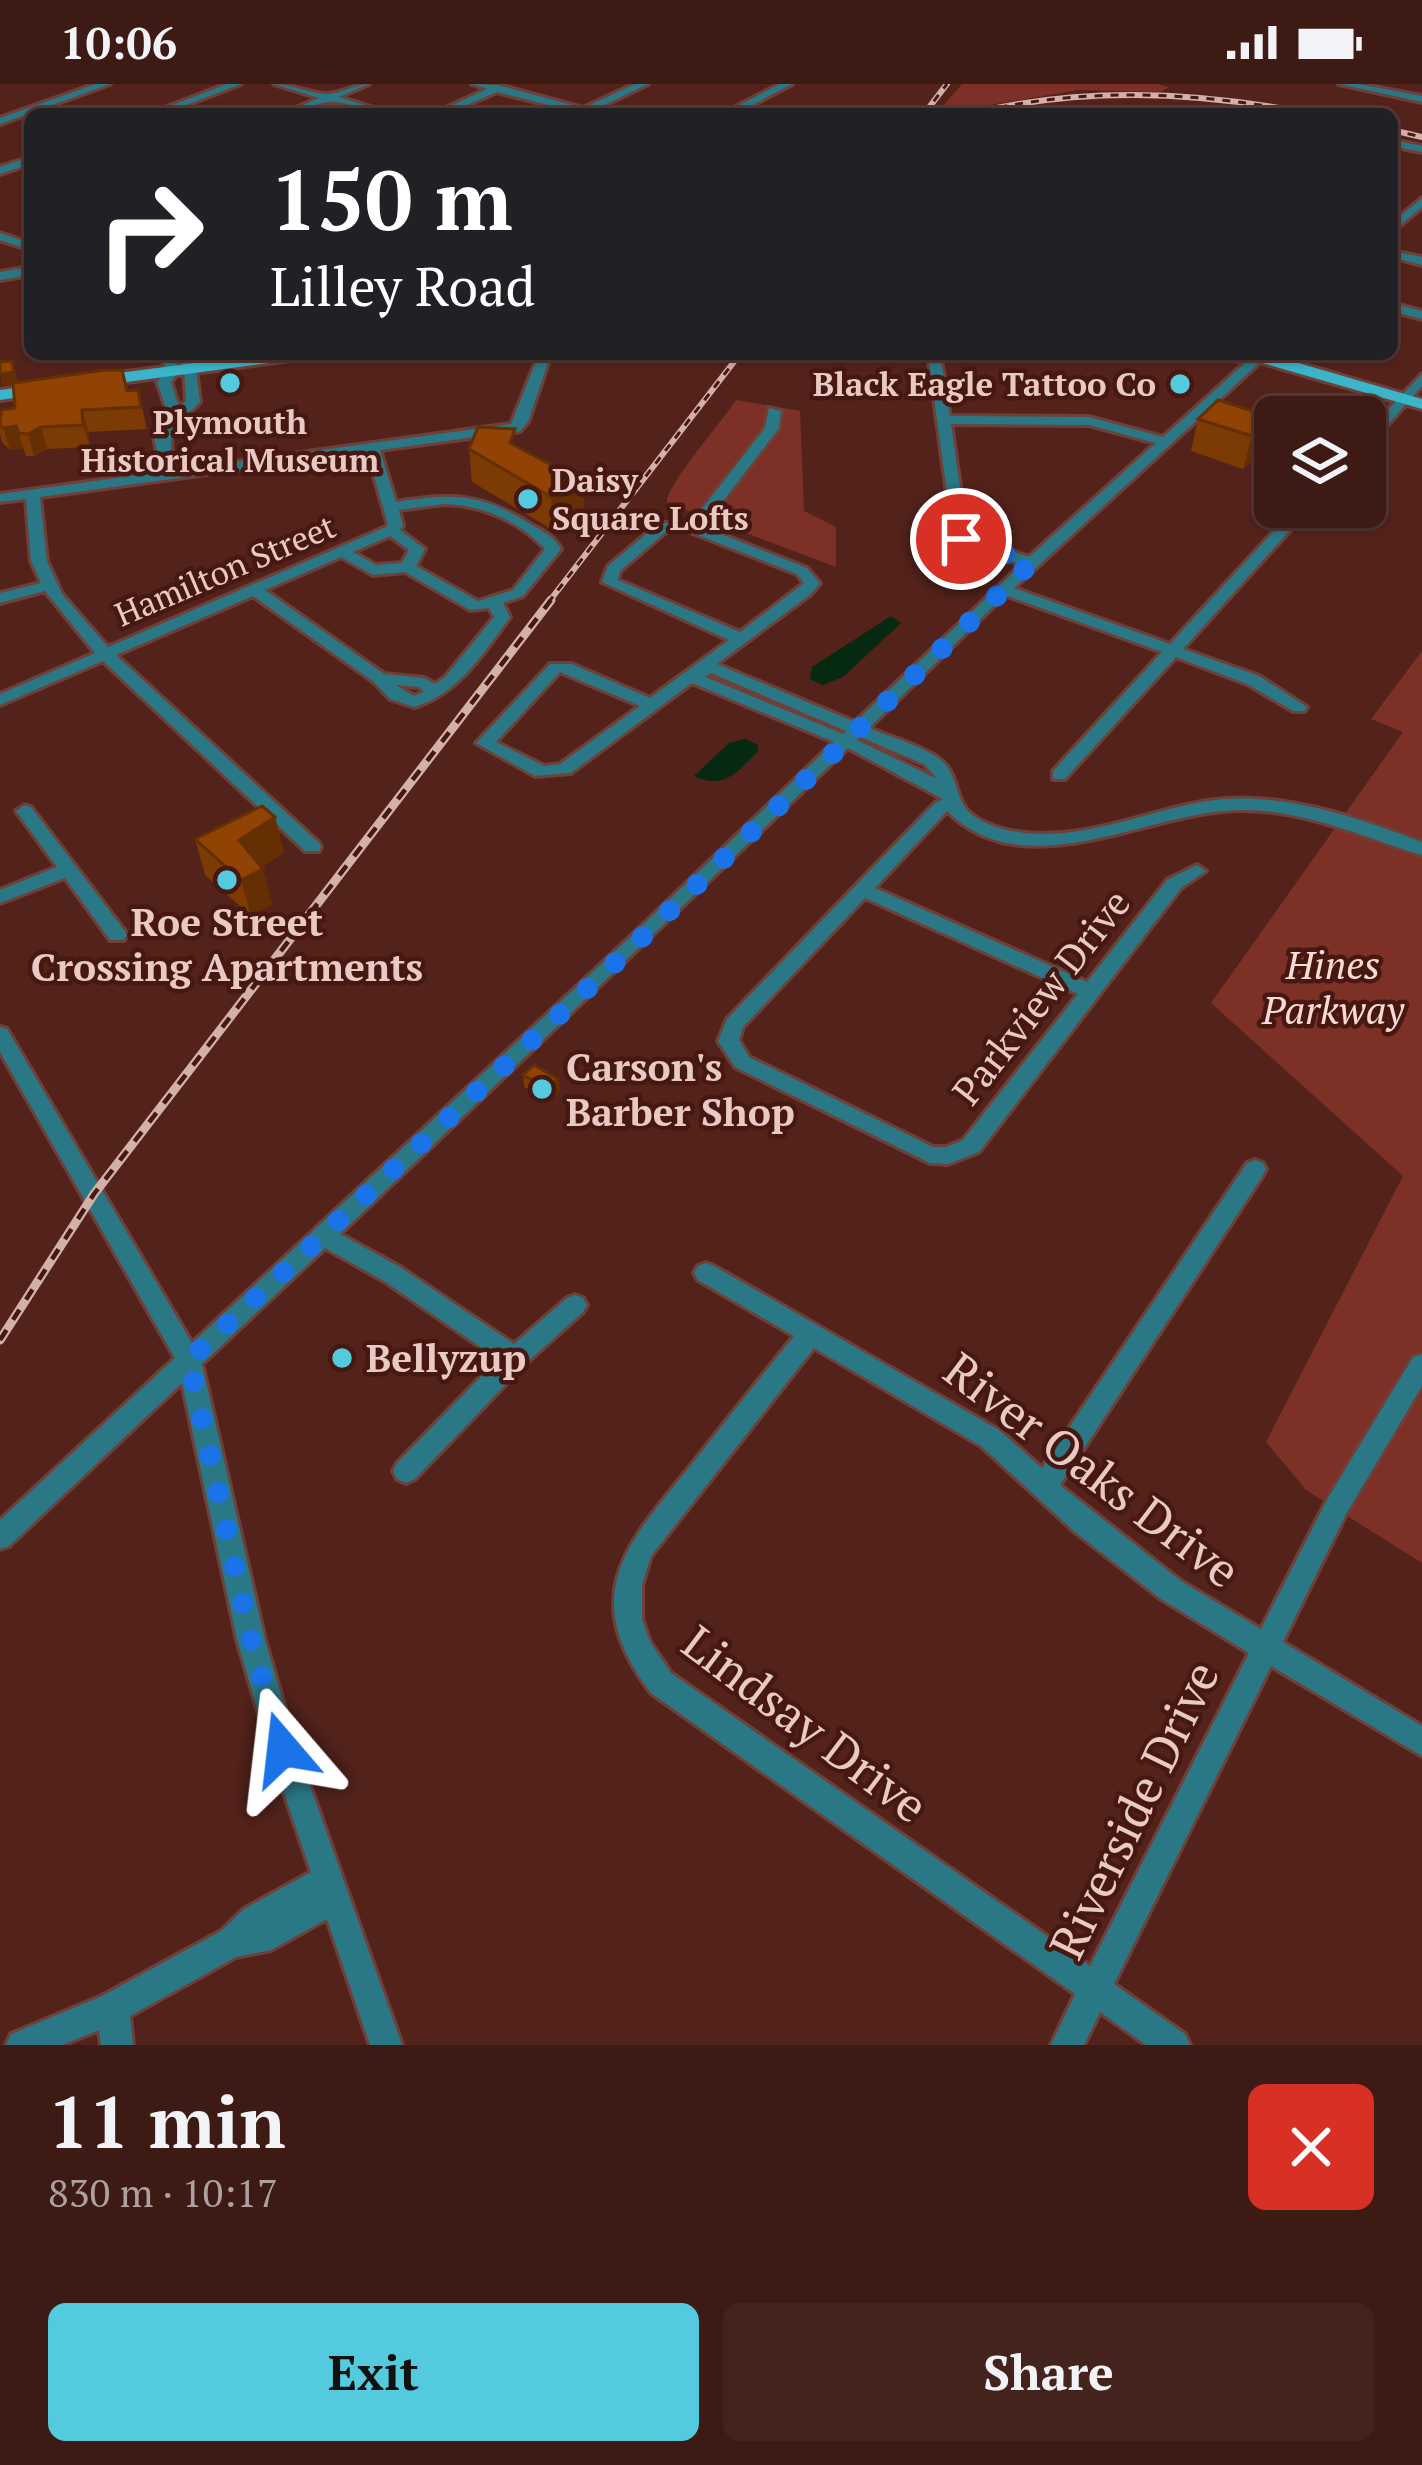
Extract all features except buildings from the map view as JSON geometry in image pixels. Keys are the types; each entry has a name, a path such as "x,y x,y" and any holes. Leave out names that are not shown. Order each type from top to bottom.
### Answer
{"main road":[{"path":"0,394 208,360"},
{"path":"1278,360 1422,404"}],"street":[{"path":"37,108 105,84"},
{"path":"170,108 236,84"},
{"path":"278,84 366,108"},
{"path":"303,108 364,84"},
{"path":"477,84 502,86 571,108"},
{"path":"597,108 643,84"},
{"path":"739,108 787,84"},
{"path":"1344,84 1422,99"},
{"path":"1381,108 1411,84"},
{"path":"451,108 502,86"},
{"path":"0,498 520,424 543,360"},
{"path":"935,360 960,537 1031,563"},
{"path":"0,1537 1031,563 1256,360"},
{"path":"169,476 161,446 173,408 164,382 178,362"},
{"path":"167,424 193,402 178,362"},
{"path":"1386,418 1422,378"},
{"path":"694,529 772,428 774,411"},
{"path":"943,420 1089,421 1166,442"},
{"name":"Hamilton Street","path":"0,700 391,530 396,526 392,507 372,447"},
{"path":"33,494 39,561 50,585 106,654 313,848"},
{"path":"343,552 367,568 408,567 476,608 518,593 553,549 550,542 482,500 456,497 392,507"},
{"path":"652,705 556,667 484,743 541,772 555,773 652,705 806,591 812,577 694,529 664,526 613,569 610,582 741,639"},
{"path":"1059,775 1284,528"},
{"path":"391,530 417,549 408,567"},
{"path":"0,598 50,585"},
{"path":"1004,589 1274,689 1299,707"},
{"path":"255,590 380,678 395,695 414,702 431,697 451,681 502,616 496,604"},
{"path":"699,670 696,679 852,736 929,777 966,820 995,833 1084,836 1238,804 1334,818 1422,848"},
{"name":"Parkview Drive","path":"950,796 734,1024 728,1046 742,1061 917,1150 948,1156 971,1146 1174,884 1196,871"},
{"path":"25,811 117,935"},
{"path":"0,897 68,870"},
{"path":"863,890 1090,991"},
{"path":"0,1034 189,1360 251,1640 386,2045"},
{"path":"1045,1485 1255,1169"},
{"path":"322,1235 392,1274 514,1358"},
{"name":"River Oaks Drive","path":"706,1273 957,1416 1045,1485 1131,1562 1264,1650 1422,1742"},
{"path":"406,1471 514,1358 575,1305"},
{"name":"Lindsay Drive","path":"811,1333 640,1549 627,1586 626,1606 636,1648 661,1683 1174,2045"},
{"name":"Riverside Drive","path":"1067,2045 1337,1506 1422,1364"},
{"path":"22,2045 113,2008 232,1942 260,1940 331,1888"},
{"path":"113,2008 117,2045"}],"green space":[{"path":"962,84 1169,87 1161,92 1078,90 972,108 941,108"},
{"path":"736,400 800,411 804,511 836,527 836,567 667,503 685,468"},
{"name":"Hines Parkway","path":"1422,651 1422,1563 1306,1490 1266,1442 1403,1176 1211,1003 1403,732 1371,719"}],"shaded area":[{"path":"891,616 901,623 843,677 823,685 810,679 812,667"},
{"path":"745,739 758,745 758,751 736,772 713,781 694,776 729,743"}],"railway":[{"path":"929,108 947,84"},
{"path":"996,108 1052,99 1135,95 1274,108"},
{"path":"1398,131 1422,137"},
{"path":"548,603 735,360"},
{"path":"0,1340 94,1194 551,600"}],"place":[{"name":"Plymouth Historical Museum","path":"230,383"},
{"name":"Black Eagle Tattoo Co","path":"1180,384"},
{"name":"Daisy Square Lofts","path":"528,499"},
{"name":"Roe Street Crossing Apartments","path":"227,880"},
{"name":"Carson's Barber Shop","path":"542,1089"},
{"name":"Bellyzup","path":"342,1358"}],"route":[{"path":"283,1749 251,1640 189,1360 634,945 1031,563 961,539"}]}
